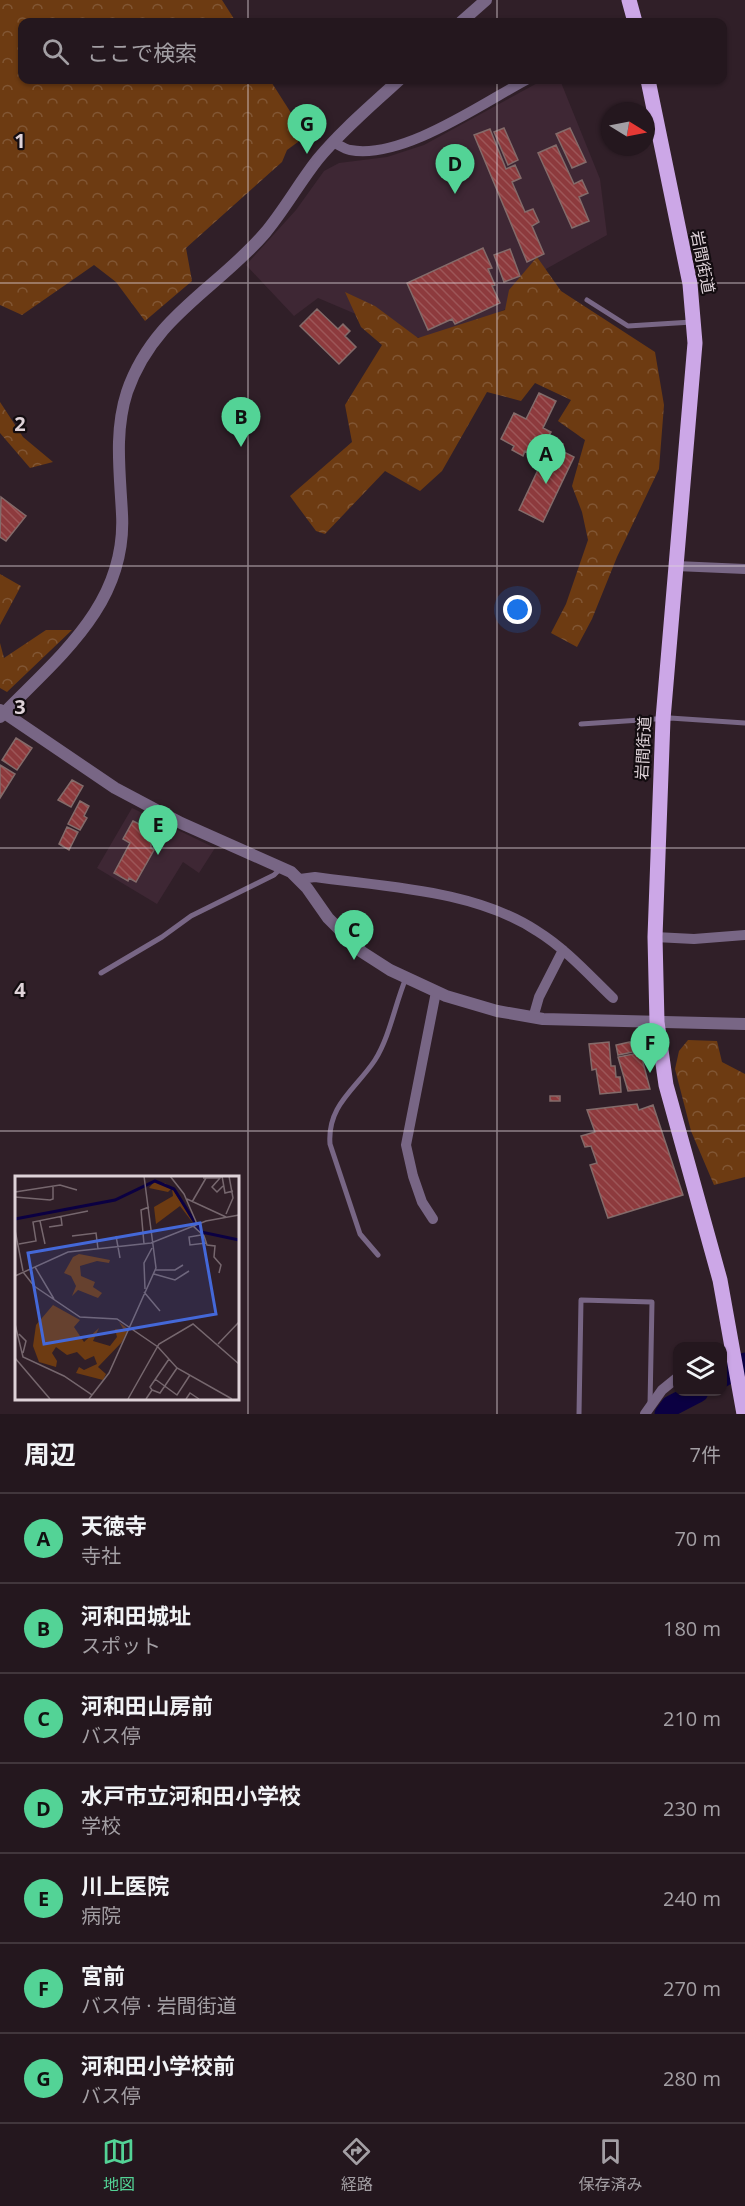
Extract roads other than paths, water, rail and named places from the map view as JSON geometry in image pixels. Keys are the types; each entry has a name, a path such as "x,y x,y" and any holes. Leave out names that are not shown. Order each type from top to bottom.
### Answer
{"main road":[{"path":"628,0 634,18"},
{"name":"岩間街道","path":"649,84 690,284 694,322 692,389 663,719 655,937 657,1022 666,1085 720,1280 730,1354 741,1384 744,1414"}],"street":[{"path":"466,18 486,0"},
{"path":"395,84 318,159 265,232 238,261 174,317 149,348 127,392 123,412 118,454 122,537 118,559 103,601 74,640 1,713 115,788 181,823 282,867 300,879 328,918 362,952 406,978 436,992 475,1006 533,1018 561,1021 745,1024"},
{"path":"333,142 349,150 366,151 408,141 430,133 519,84"},
{"path":"676,566 745,569"},
{"path":"300,879 315,877 333,879 445,895 476,903 524,923 563,950 613,998"},
{"path":"655,937 694,939 745,935"},
{"path":"533,1018 539,997 563,950"},
{"path":"433,1219 422,1202 406,1145 436,992"},
{"path":"648,1410 662,1390 673,1381"}],"lane":[{"path":"587,300 628,326 694,322"},
{"path":"581,724 663,719 745,723"},
{"path":"102,973 162,937 191,916 274,875 282,867"},
{"path":"378,1255 360,1234 330,1144 329,1129 339,1104 375,1060 386,1036 406,978"},
{"path":"579,1414 581,1300 652,1302 648,1410"}],"waterway":[{"path":"727,1374 745,1363"},
{"path":"665,1414 671,1406 690,1396"}],"place":[{"name":"河和田小学校前","path":"307,154"},
{"name":"水戸市立河和田小学校","path":"455,194"},
{"name":"河和田城址","path":"241,447"},
{"name":"天徳寺","path":"546,484"},
{"name":"川上医院","path":"158,855"},
{"name":"河和田山房前","path":"354,960"},
{"name":"宮前","path":"650,1073"}]}
